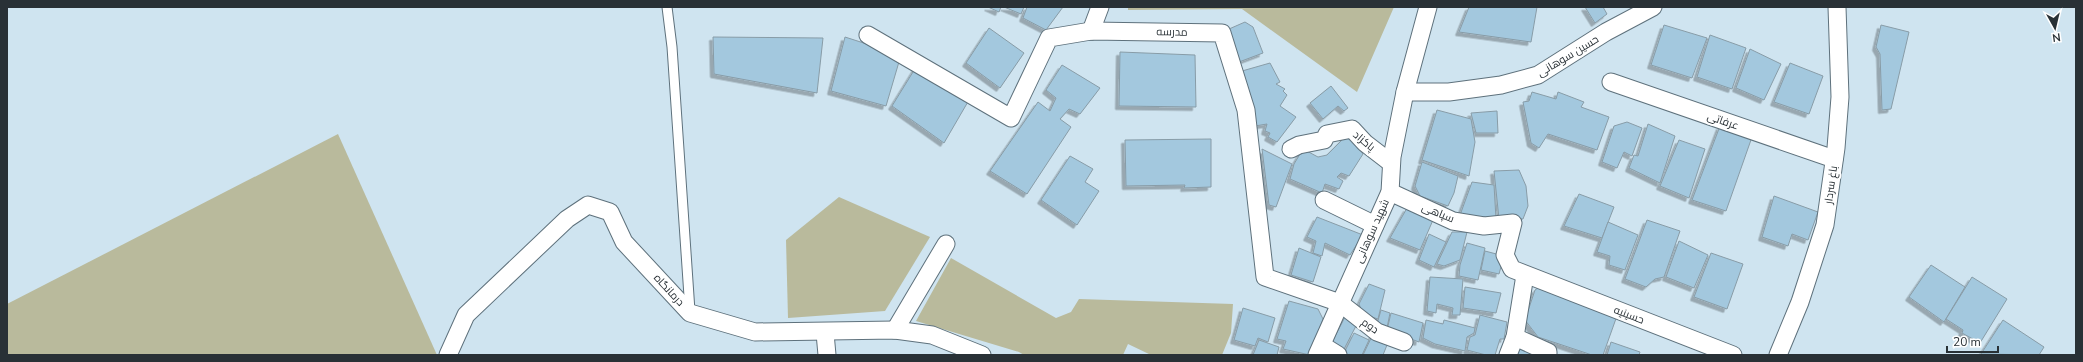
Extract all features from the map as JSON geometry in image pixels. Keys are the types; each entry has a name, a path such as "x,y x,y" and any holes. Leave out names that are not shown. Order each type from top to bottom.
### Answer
{"street":[{"path":"1091,31 1100,7"},
{"name":"شهید سوهانی","path":"1319,350 1390,192 1391,163 1405,92 1428,7"},
{"name":"حسین سوهانی","path":"1405,92 1449,92 1501,85 1538,75 1606,32 1653,7"},
{"name":"باغ سردار","path":"1778,355 1800,302 1825,225 1834,160 1840,96 1837,7"},
{"name":"مدرسه","path":"868,35 1011,118 1049,38 1091,31 1222,33 1246,110 1264,277 1340,303"},
{"name":"عرفاتی","path":"1611,82 1834,160"},
{"name":"پاکزاد","path":"1290,149 1299,145 1324,140 1327,134 1352,129 1365,143 1391,163"},
{"name":"سپاهی","path":"1390,192 1452,220 1484,226 1513,223"},
{"path":"1324,200 1375,225"},
{"name":"درمانگاه","path":"448,355 466,314 567,219 588,205 610,212 624,242 690,313 755,332 824,333 895,330 932,334 982,355"},
{"name":"حسینیه","path":"1513,223 1504,255 1512,269 1732,355"},
{"path":"895,330 946,244"},
{"path":"1508,355 1515,337 1525,275"},
{"name":"دوم","path":"1340,303 1377,332 1404,342"},
{"path":"824,333 827,355"},
{"path":"1515,337 1548,352 1548,355"},
{"path":"1319,350 1338,355"}],"lane":[{"path":"667,7 672,46 690,313"}],"green space":[{"path":"1128,7 1394,7 1357,92 1242,9 1128,10"},
{"path":"338,134 437,355 7,355 7,304"},
{"path":"839,197 930,237 885,311 788,318 786,240"},
{"path":"951,258 1056,318 1071,312 1079,299 1233,304 1231,333 1222,355 1151,355 1128,344 1123,355 1024,355 1019,352 916,321"}],"building":[{"path":"988,7 1001,7 999,12"},
{"path":"1004,7 1024,7 1021,14"},
{"path":"1027,7 1063,7 1046,30 1023,18"},
{"path":"1469,7 1537,7 1531,42 1459,32"},
{"path":"1585,7 1603,7 1607,14 1595,23"},
{"path":"1245,22 1253,27 1263,53 1239,62 1229,29"},
{"path":"1664,25 1707,38 1692,78 1651,65"},
{"path":"1881,25 1909,32 1891,109 1882,110 1880,54 1876,47"},
{"path":"989,28 1024,53 1000,88 966,63"},
{"path":"1710,35 1746,48 1732,89 1697,77"},
{"path":"713,37 823,38 817,93 714,74"},
{"path":"845,37 901,55 886,106 831,91"},
{"path":"1750,49 1781,64 1764,100 1736,88"},
{"path":"1120,52 1195,55 1196,107 1119,106"},
{"path":"921,59 969,100 944,143 892,106"},
{"path":"1270,63 1280,82 1276,84 1285,89 1283,91 1287,95 1280,106 1296,117 1277,142 1268,137 1270,133 1265,131 1267,124 1255,126 1242,71"},
{"path":"1790,63 1823,76 1809,114 1774,102"},
{"path":"1062,65 1100,88 1080,114 1069,109 1060,119 1071,127 1027,194 990,171 1038,102 1050,111 1056,98 1046,90"},
{"path":"1331,86 1348,108 1344,111 1338,106 1323,119 1310,103"},
{"path":"1532,92 1556,99 1558,92 1584,102 1581,107 1609,117 1597,150 1548,134 1539,148 1531,143 1523,102 1529,101"},
{"path":"1437,110 1471,119 1475,142 1469,176 1422,160"},
{"path":"1497,111 1498,133 1476,133 1471,113"},
{"path":"1627,122 1642,128 1632,156 1624,152 1617,168 1602,162 1614,126"},
{"path":"1648,124 1675,136 1660,183 1629,168 1634,155 1638,156"},
{"path":"1720,126 1752,137 1726,211 1692,200"},
{"path":"1347,135 1363,154 1349,176 1341,173 1337,177 1343,181 1339,189 1325,184 1322,193 1290,179 1294,164 1303,149 1318,157 1327,155"},
{"path":"1211,139 1211,187 1184,188 1185,185 1126,186 1125,140"},
{"path":"1679,140 1705,149 1689,198 1660,186"},
{"path":"1262,149 1292,164 1276,207 1269,205"},
{"path":"1070,156 1093,169 1085,182 1099,191 1077,225 1041,200"},
{"path":"1422,162 1458,176 1454,193 1448,206 1420,196 1415,186"},
{"path":"1519,170 1526,186 1528,206 1523,219 1499,219 1494,171"},
{"path":"1472,182 1494,185 1496,219 1459,218"},
{"path":"1579,194 1614,207 1602,238 1564,226"},
{"path":"1774,196 1818,212 1808,240 1792,234 1788,246 1762,237"},
{"path":"1407,208 1433,220 1420,250 1390,238"},
{"path":"1317,217 1363,235 1350,255 1325,243 1322,256 1313,253 1316,241 1307,237"},
{"path":"1647,220 1680,231 1664,277 1655,279 1646,287 1625,279"},
{"path":"1608,222 1638,235 1625,270 1609,265 1610,256 1597,252"},
{"path":"1452,232 1467,232 1460,260 1444,266 1437,264"},
{"path":"1429,234 1446,242 1434,267 1419,260"},
{"path":"1679,241 1708,255 1694,288 1666,277"},
{"path":"1467,243 1485,248 1478,280 1459,276 1460,265"},
{"path":"1299,248 1321,257 1313,282 1291,275"},
{"path":"1485,251 1504,256 1499,274 1481,270"},
{"path":"1711,253 1743,264 1727,309 1694,297"},
{"path":"1931,265 1965,287 1944,322 1909,297"},
{"path":"1430,277 1463,279 1460,315 1452,315 1453,308 1437,304 1436,313 1427,311"},
{"path":"1972,277 2007,299 1980,343 1962,333 1963,330 1946,319"},
{"path":"1369,284 1385,290 1378,319 1363,314 1359,304"},
{"path":"1542,285 1618,313 1603,355 1592,355 1538,337 1525,320 1535,290"},
{"path":"1465,287 1501,293 1496,313 1463,308"},
{"path":"1289,301 1318,309 1323,319 1310,355 1283,349 1286,341 1277,339"},
{"path":"1243,308 1275,318 1268,342 1258,338 1255,346 1234,340"},
{"path":"1381,310 1390,313 1387,328 1377,324"},
{"path":"1391,313 1423,323 1419,342 1387,330"},
{"path":"1480,315 1507,322 1504,339 1500,339 1495,355 1486,355 1467,350 1470,337 1475,335"},
{"path":"1345,317 1357,324 1342,353 1330,346"},
{"path":"1426,320 1443,324 1444,320 1475,328 1474,333 1467,337 1465,351 1435,344 1423,338"},
{"path":"2003,320 2044,347 2039,355 1981,354"},
{"path":"1354,333 1369,340 1362,355 1343,355"},
{"path":"1373,334 1389,340 1383,355 1363,355"},
{"path":"1259,340 1279,347 1277,355 1253,355"},
{"path":"1611,342 1640,352 1639,355 1607,355"},
{"path":"1521,345 1542,355 1517,355"}]}
